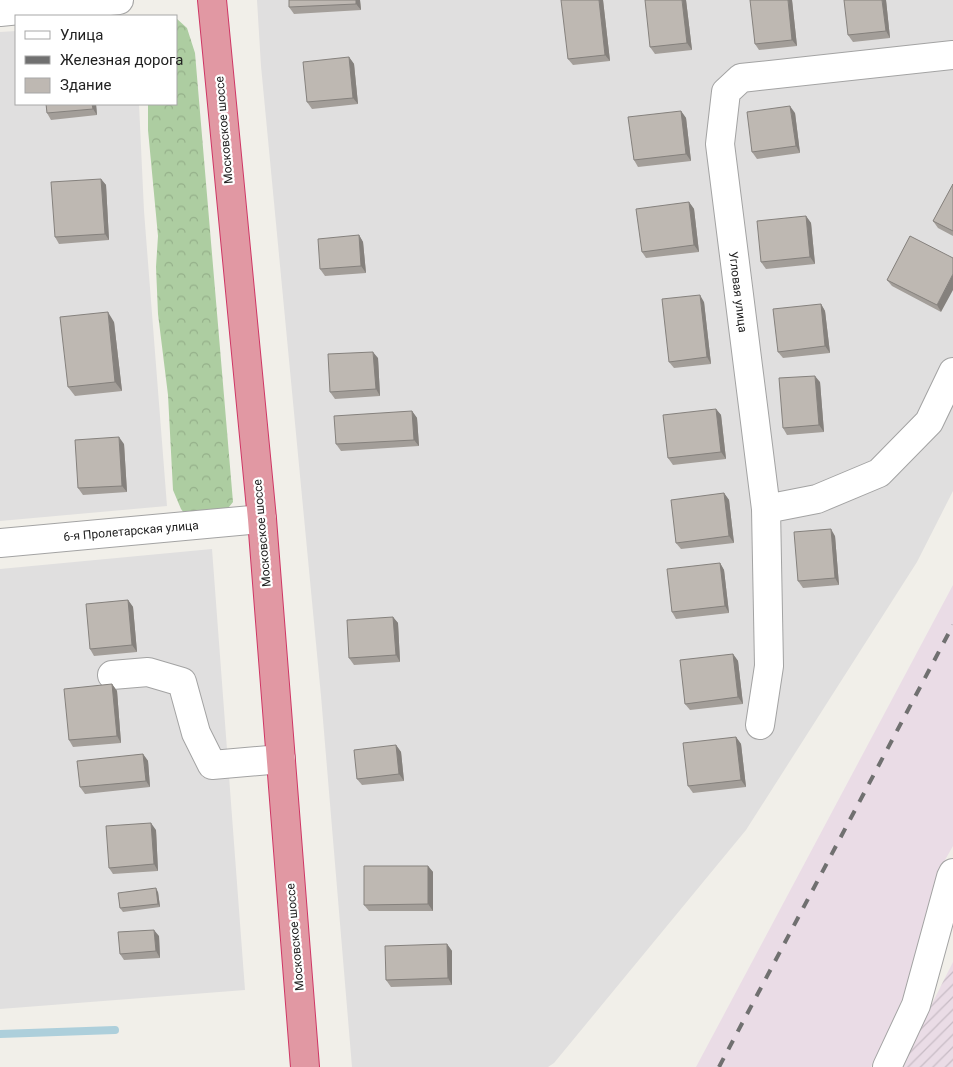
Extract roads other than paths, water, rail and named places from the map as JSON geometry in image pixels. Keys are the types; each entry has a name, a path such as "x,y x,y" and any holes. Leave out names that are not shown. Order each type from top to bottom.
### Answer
{"highway":[{"name":"Московское шоссе","path":"212,0 262,519 305,1067"}],"street":[{"path":"0,12 119,0"},
{"name":"Угловая улица","path":"760,724 769,666 766,508 720,144 726,92 741,78 953,55"},
{"path":"766,508 818,499 879,472 928,422 953,372"},
{"name":"6-я Пролетарская улица","path":"0,543 262,519"},
{"path":"112,675 148,672 182,682 196,733 212,765 280,759"},
{"path":"887,1067 916,1005 953,873"}],"waterway":[{"path":"0,1034 115,1030"}],"railway":[{"path":"719,1067 953,625"}]}
